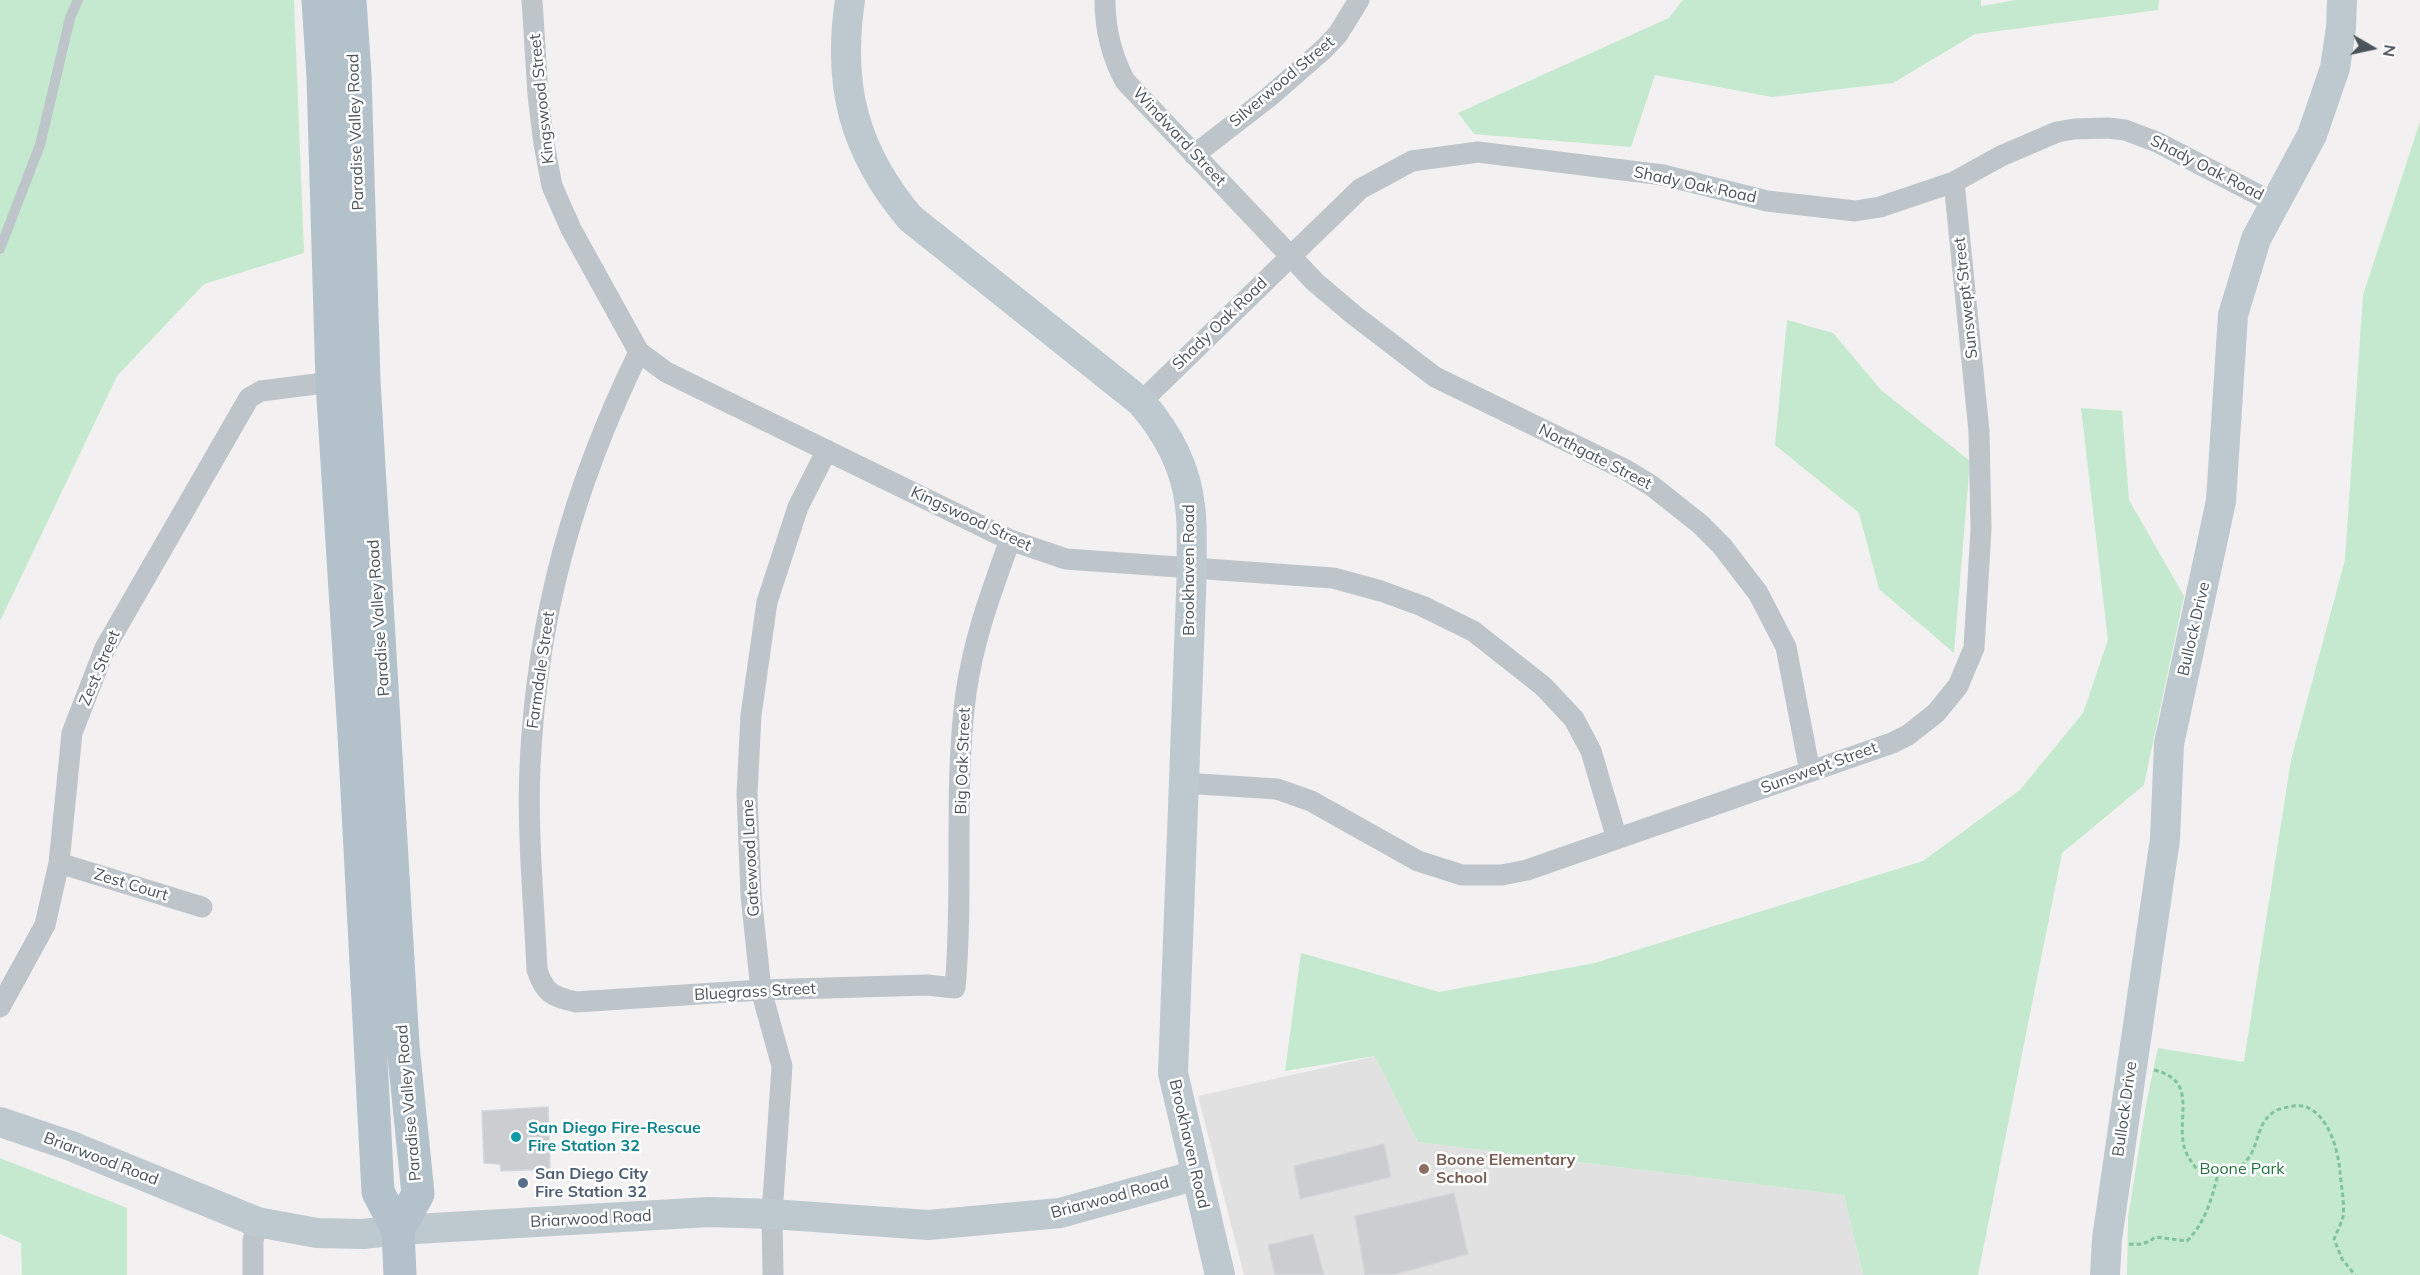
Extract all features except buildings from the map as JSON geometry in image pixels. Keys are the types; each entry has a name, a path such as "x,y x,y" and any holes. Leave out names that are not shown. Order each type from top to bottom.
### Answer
{"main road":[{"name":"Paradise Valley Road","path":"318,0 323,77 332,382 354,734 378,1192 398,1230 400,1275"},
{"name":"Paradise Valley Road","path":"350,0 355,75 364,381 403,1046 418,1194 398,1230"}],"street":[{"name":"Kingswood Street","path":"532,0 538,95 552,186 570,228 639,352 666,372 1010,540 1066,559 1333,578 1382,591 1422,606 1473,631 1543,686 1574,719 1591,751 1617,839"},
{"name":"Brookhaven Road","path":"850,0 844,58 851,104 865,148 885,185 910,218 1141,402 1156,419 1174,450 1187,486 1191,506 1192,567 1173,1072 1220,1275"},
{"name":"Windward Street","path":"1105,0 1108,39 1125,81 1291,255"},
{"name":"Silverwood Street","path":"1194,155 1269,97 1324,49 1338,34 1359,0"},
{"name":"Bullock Drive","path":"2105,1275 2106,1239 2165,839 2169,744 2221,501 2234,315 2256,239 2312,135 2335,68 2341,28 2342,0"},
{"name":"Shady Oak Road","path":"1141,402 1360,189 1412,161 1478,152 1663,175 1767,201 1855,211 1880,207 1954,182 2001,156 2042,138 2074,129 2108,128 2124,130 2157,142 2274,203"},
{"name":"Sunswept Street","path":"1183,783 1277,789 1311,801 1418,861 1462,874 1502,874 1527,870 1810,772 1892,742 1923,725 1942,707 1958,686 1974,648 1982,529 1979,431 1954,182"},
{"name":"Northgate Street","path":"1291,255 1316,282 1354,315 1435,377 1626,470 1652,486 1700,524 1722,546 1758,593 1786,646 1810,772"},
{"name":"Farmdale Street","path":"555,997 543,987 537,970 530,820 530,767 537,679 553,588 577,499 614,403 639,352"},
{"name":"Zest Street","path":"0,1007 45,925 59,862 72,733 105,648 249,398 261,391 332,382"},
{"name":"Gatewood Lane","path":"773,1275 772,1214 782,1066 761,990 751,895 747,794 752,705 767,602 798,507 827,450"},
{"name":"Big Oak Street","path":"955,988 958,953 961,751 967,692 982,617 1010,540"},
{"name":"Zest Court","path":"59,862 202,907"},
{"name":"Bluegrass Street","path":"555,997 576,1002 761,990 927,985 955,988"},
{"name":"Briarwood Road","path":"0,1122 71,1146 256,1222 317,1233 363,1234 709,1212 928,1225 1060,1213 1197,1175"},
{"path":"253,1275 253,1241 256,1222"}],"lane":[{"path":"0,249 40,146 70,18 78,0"}],"path":[{"path":"2132,1064 2164,1072 2176,1079 2182,1091 2182,1130 2187,1155 2197,1170 2227,1174 2246,1161 2253,1151 2258,1129 2276,1110 2295,1105 2308,1107 2324,1122 2334,1137 2339,1158 2343,1216 2334,1239 2342,1259 2355,1275"},
{"path":"2106,1239 2138,1245 2149,1243 2155,1237 2187,1241 2200,1227 2210,1207 2218,1174"}],"shaded area":[{"name":"Boone Elementary School","path":"1376,1056 1418,1142 1844,1195 1863,1275 1244,1275 1198,1096"}],"green space":[{"path":"0,0 294,0 304,253 204,284 117,376 0,621"},
{"path":"1683,0 1981,0 1981,6 2016,0 2159,0 2158,10 1975,34 1893,83 1772,97 1655,75 1631,147 1474,134 1458,113 1669,18"},
{"name":"Boone Park","path":"2420,122 2420,1275 2127,1275 2128,1217 2147,1099 2158,1048 2244,1062 2291,760 2345,560 2363,295"},
{"path":"1787,320 1833,333 1881,390 1970,461 1954,653 1879,589 1859,513 1775,445"},
{"path":"2081,408 2122,411 2129,500 2184,596 2144,785 2062,853 1978,1275 1863,1275 1844,1195 1418,1142 1375,1056 1285,1071 1301,953 1439,992 1595,963 1923,861 2020,790 2083,713 2108,640"},
{"path":"0,1158 127,1208 127,1275 22,1275 21,1243 0,1234"}],"place":[{"name":"San Diego Fire-Rescue Fire Station 32","path":"516,1137"},
{"name":"Boone Elementary School","path":"1424,1169"},
{"name":"San Diego City Fire Station 32","path":"523,1183"}]}
